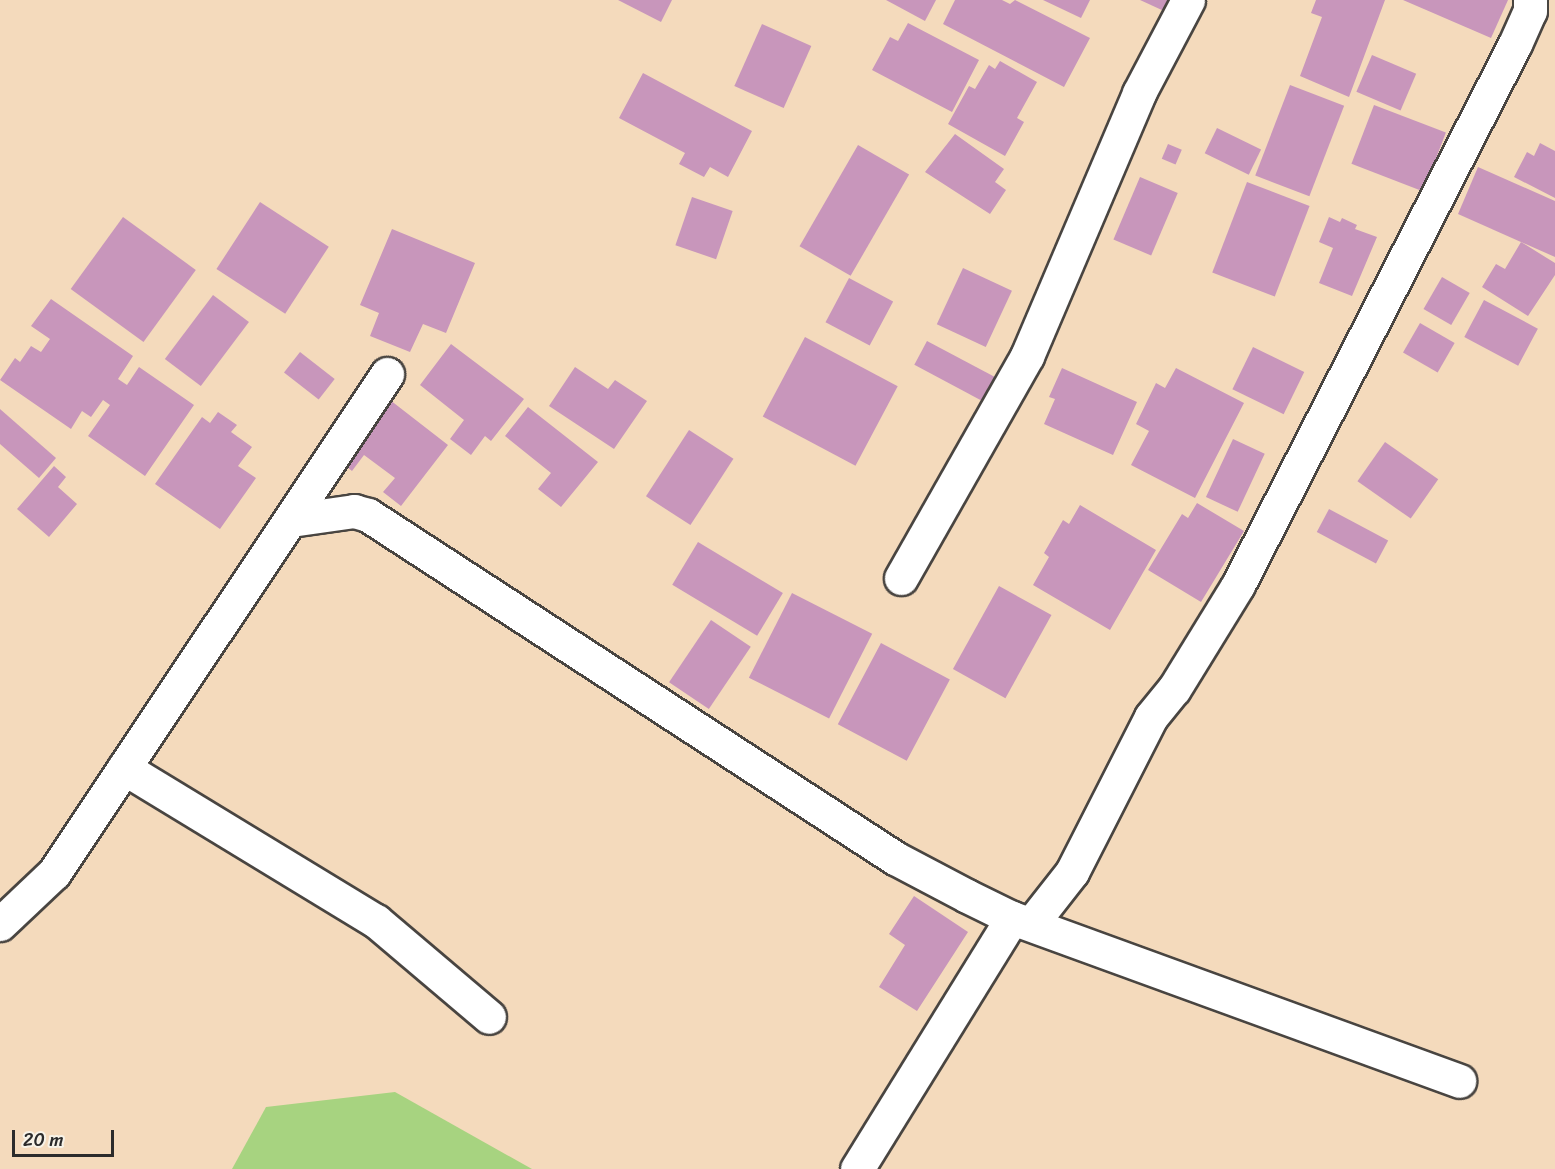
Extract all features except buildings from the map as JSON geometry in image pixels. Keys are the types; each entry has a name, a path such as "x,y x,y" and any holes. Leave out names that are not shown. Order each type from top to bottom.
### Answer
{"street":[{"path":"901,578 1027,356 1138,93 1188,0"},
{"path":"857,1169 1022,920 1072,872 1151,717 1174,689 1238,585 1515,44 1530,11 1530,0"},
{"path":"0,924 54,873 387,374"},
{"path":"291,520 347,511 368,515 895,858 1022,920 1459,1081"},
{"path":"124,768 376,921 489,1017"}],"green space":[{"path":"395,1092 532,1169 232,1169 266,1107"}]}
